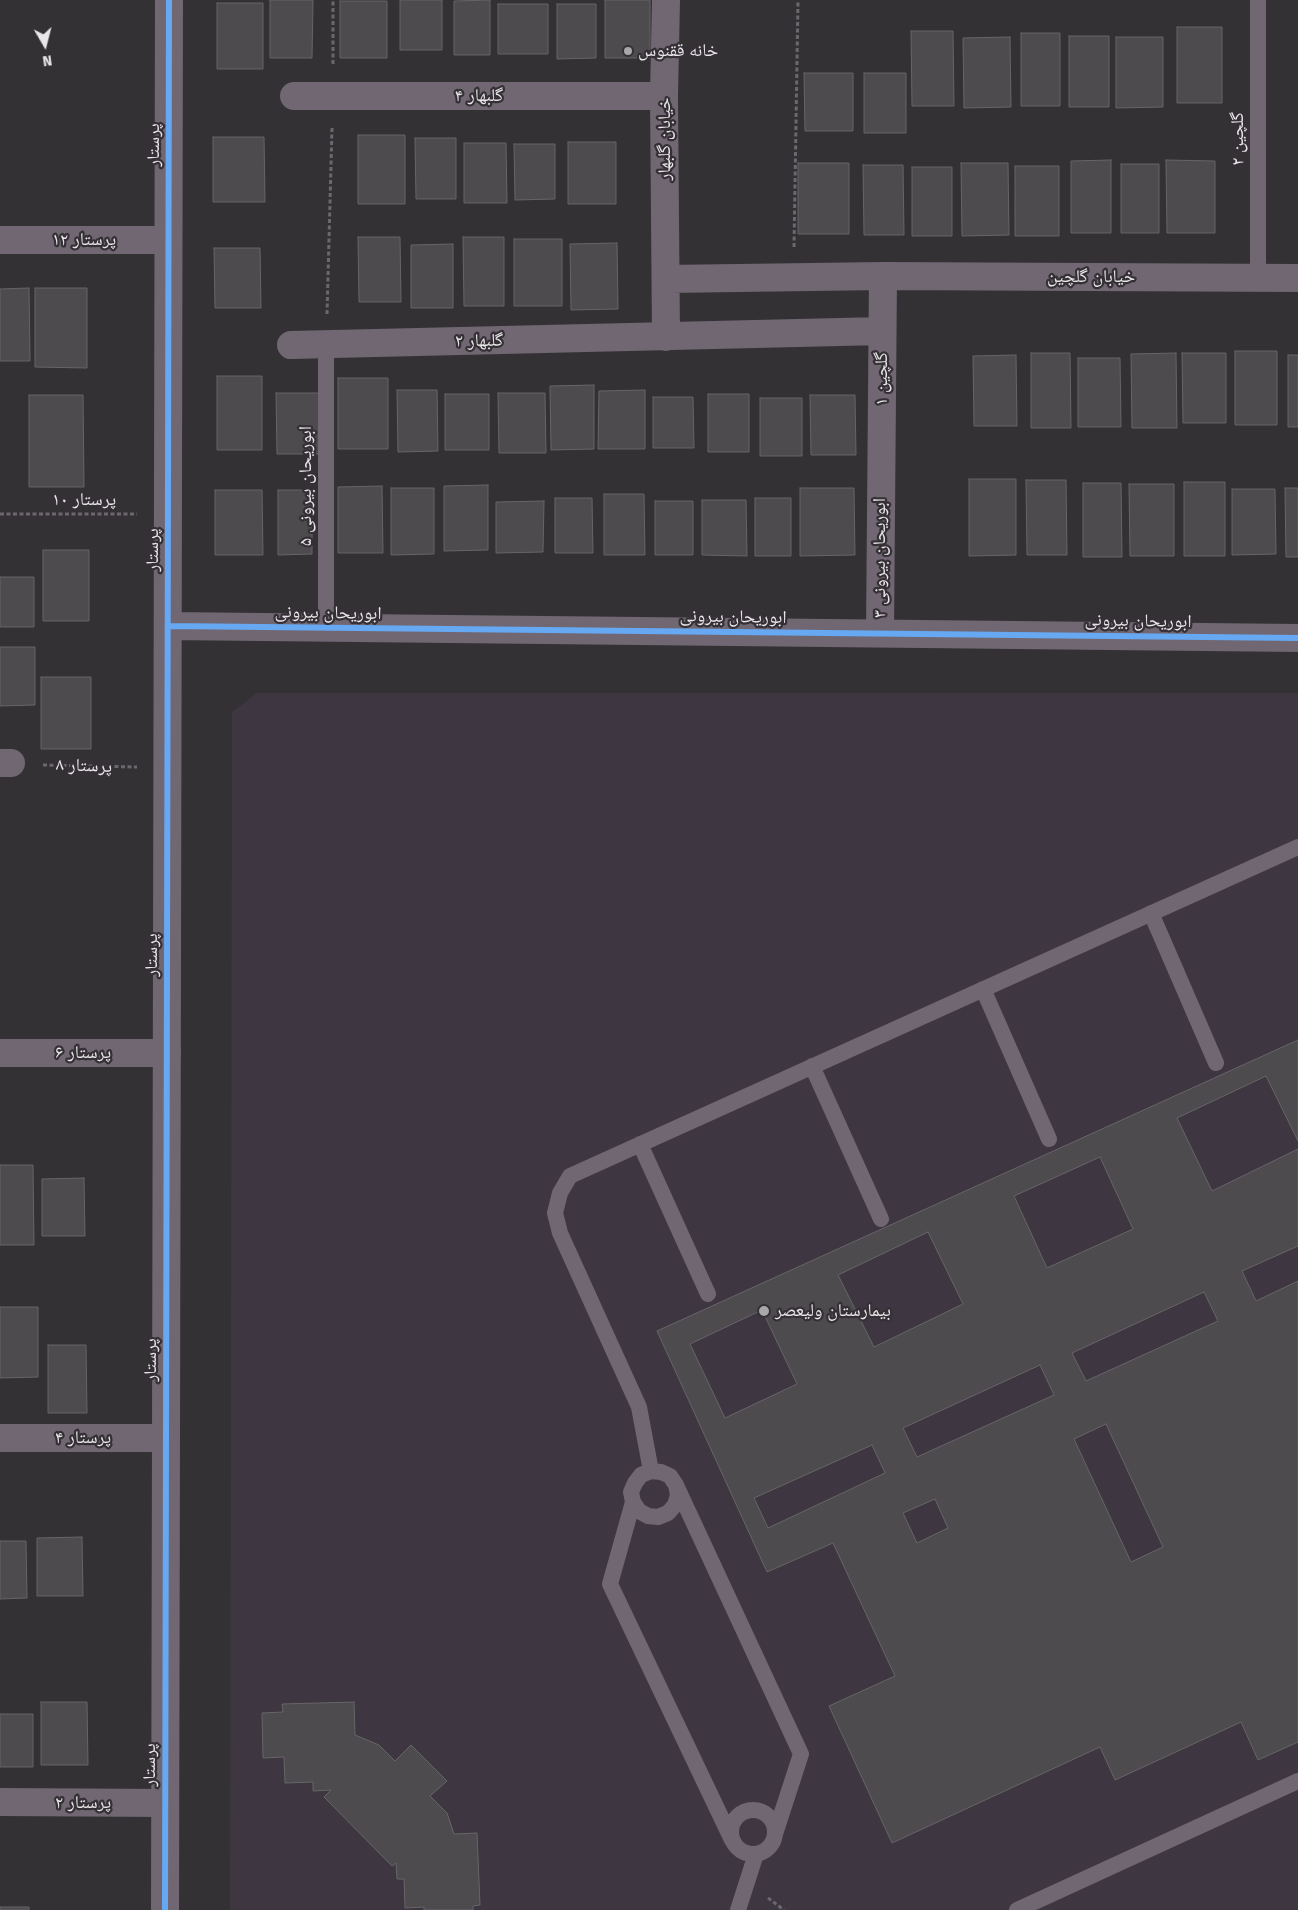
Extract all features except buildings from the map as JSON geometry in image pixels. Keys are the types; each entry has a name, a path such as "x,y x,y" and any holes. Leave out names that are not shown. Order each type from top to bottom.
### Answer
{"street":[{"name":"پرستار","path":"165,1910 169,0"},
{"name":"خیابان گلبهار","path":"666,0 664,96 666,337"},
{"name":"گلبهار ۴","path":"294,96 664,96"},
{"name":"پرستار ۱۲","path":"0,240 168,240"},
{"path":"666,279 883,276"},
{"name":"خیابان گلچین","path":"883,276 1298,278"},
{"name":"گلچین ۱","path":"881,482 883,276"},
{"name":"گلبهار ۲","path":"291,345 882,331"},
{"name":"ابوریحان بیرونی ۳","path":"880,633 881,482"},
{"name":"ابوریحان بیرونی","path":"168,626 1298,638"},
{"name":"پرستار ۶","path":"0,1053 167,1053"},
{"name":"پرستار ۴","path":"0,1438 166,1438"},
{"name":"پرستار ۲","path":"0,1802 165,1803"}],"lane":[{"name":"گلچین ۲","path":"1258,0 1258,277"},
{"name":"ابوریحان بیرونی ۵","path":"326,344 326,628"},
{"path":"651,1471 639,1407 560,1233 555,1213 560,1193 570,1176 1298,847"},
{"path":"1151,913 1216,1063"},
{"path":"984,989 1048,1139"},
{"path":"812,1066 881,1219"},
{"path":"640,1144 708,1294"},
{"path":"651,1471 661,1472 670,1476 676,1485 801,1754 772,1843 766,1850 756,1854 746,1853 737,1849 732,1840 610,1584 633,1502 634,1482 641,1475 651,1471"},
{"path":"633,1502 639,1511 648,1516 658,1517 668,1513 675,1505 678,1495 676,1485"},
{"path":"1016,1910 1298,1781"},
{"path":"732,1840 730,1831 733,1821 740,1814 749,1810 759,1810 768,1816 774,1824 775,1834"},
{"path":"738,1910 756,1854"}],"path":[{"path":"326,344 333,0"},
{"path":"794,277 798,0"}],"shaded area":[{"name":"بیمارستان ولیعصر","path":"257,693 1298,693 1298,1910 230,1910 232,712"}],"cycle path":[{"path":"165,1910 169,0"},
{"path":"168,626 1298,638"}],"place":[{"name":"خانه ققنوس","path":"628,51"},
{"name":"بیمارستان ولیعصر","path":"764,1311"}]}
